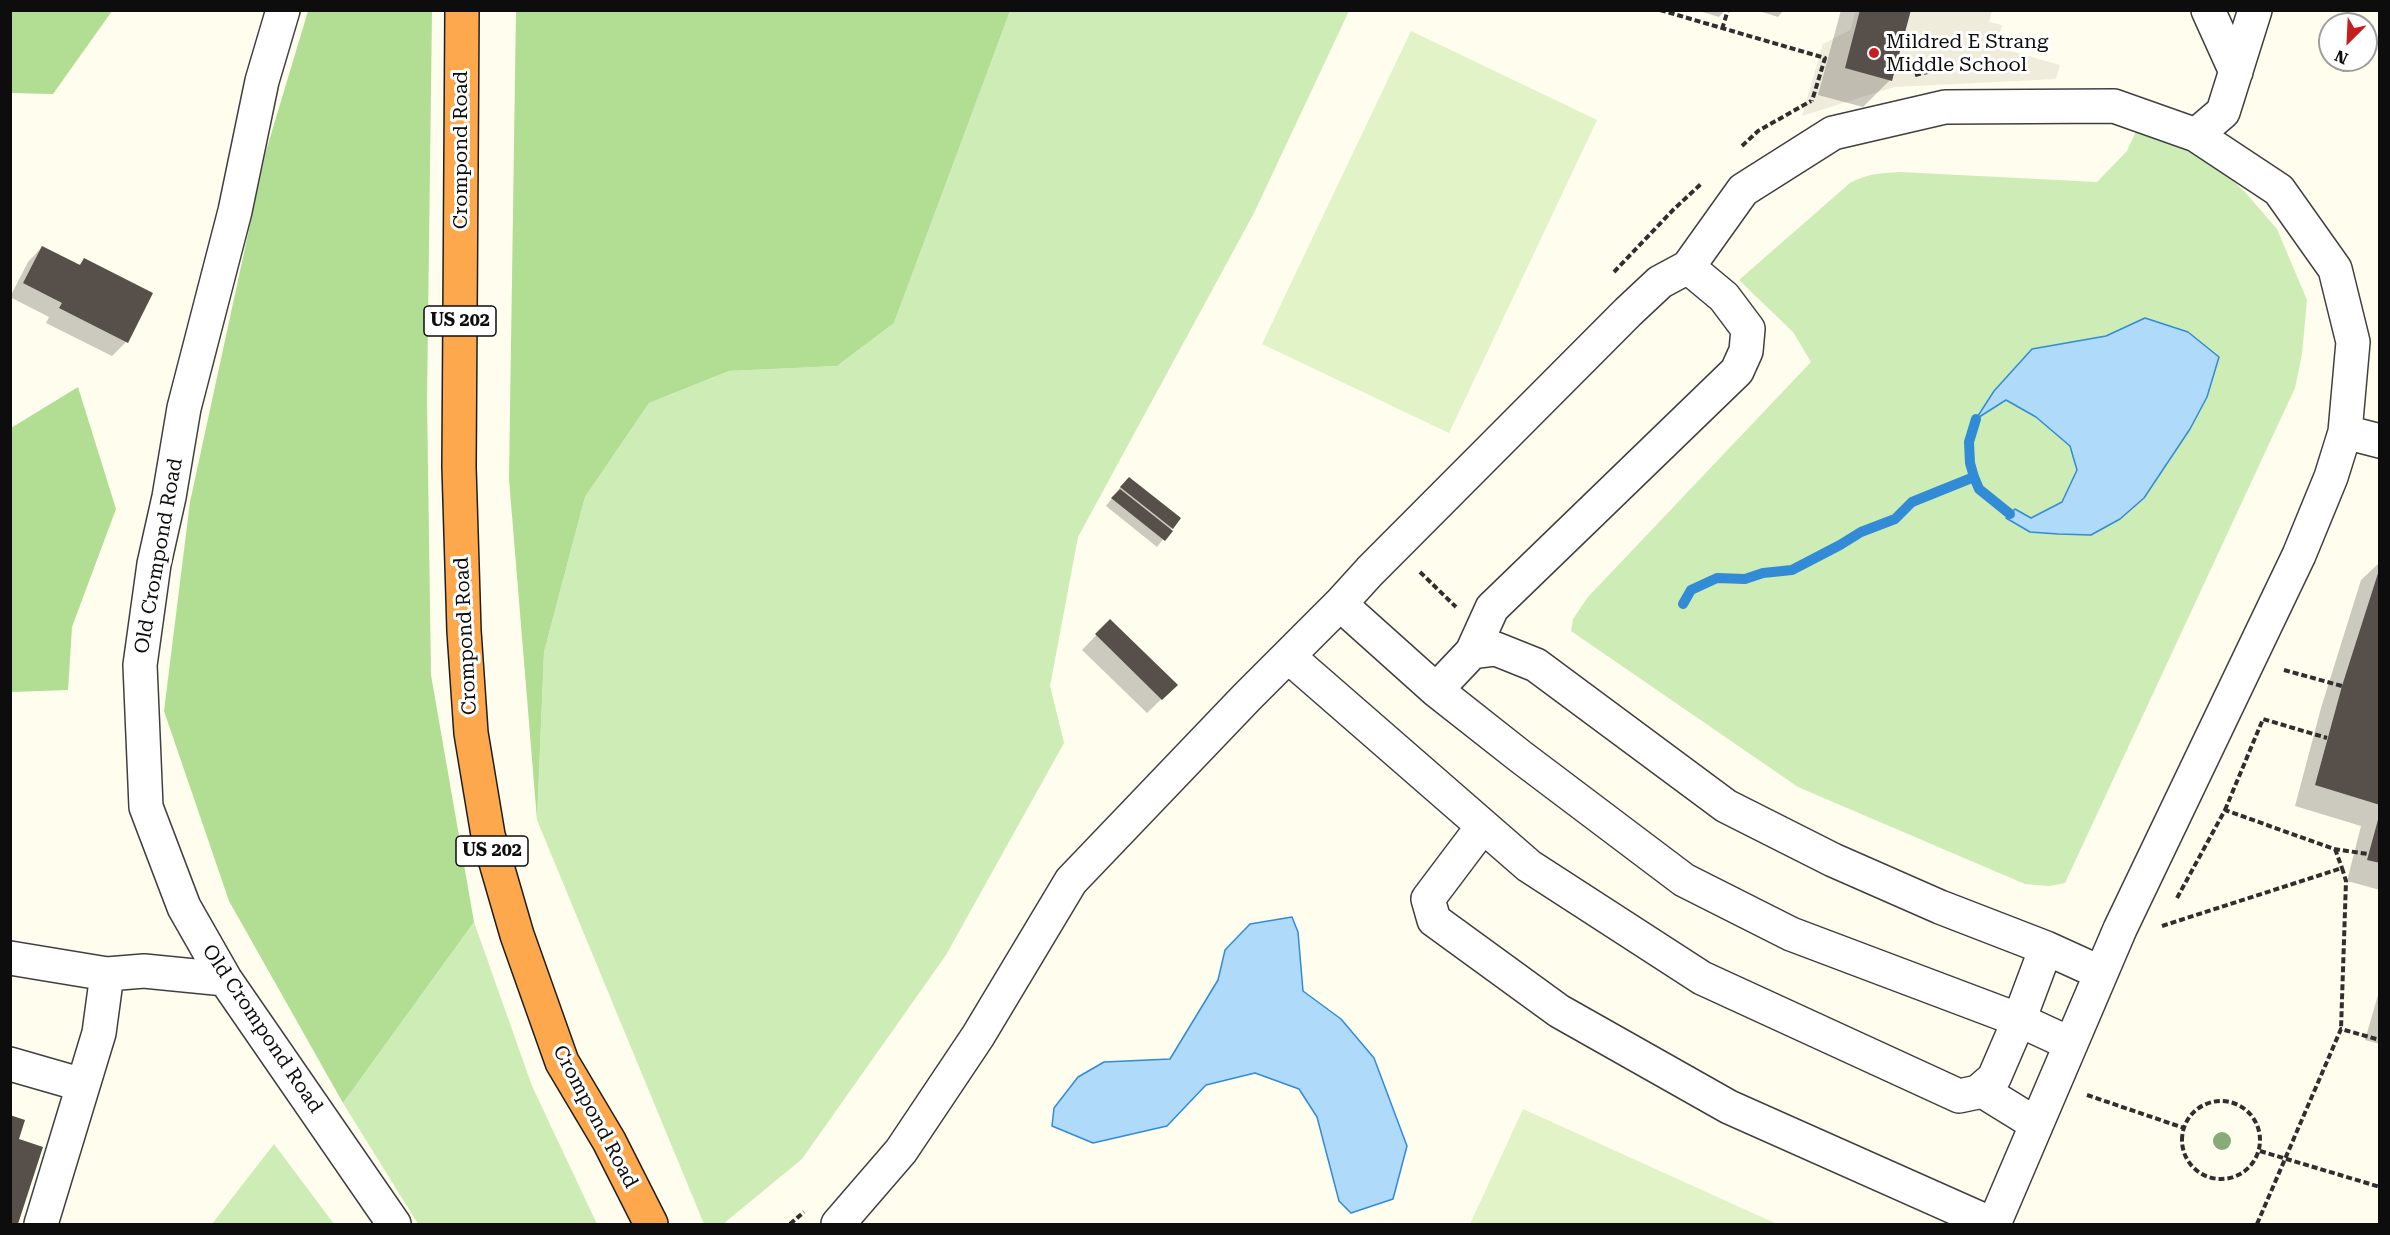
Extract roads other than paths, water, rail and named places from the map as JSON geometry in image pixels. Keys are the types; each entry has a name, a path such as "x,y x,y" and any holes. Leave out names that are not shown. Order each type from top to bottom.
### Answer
{"highway":[{"name":"Crompond Road","path":"462,10 459,467 464,631 471,733 488,835 517,935 562,1062 609,1141 651,1224"}],"street":[{"name":"Old Crompond Road","path":"283,10 262,81 235,211 184,408 170,497 154,564 140,665 146,807 184,907 225,979 394,1224"},
{"path":"2208,10 2236,72"},
{"path":"2196,135 2223,112 2255,10"},
{"path":"838,1224 907,1141 978,1036 1071,880 1247,697 1289,657 1377,563 1628,312 1660,282 1688,267 1743,190 1833,133 1945,107 2114,106 2196,135 2279,190 2335,269 2353,342 2345,432 2331,477 2299,555 2120,929 1993,1224 1729,1107 1559,1011 1434,920 1428,899 1483,826"},
{"path":"1436,690 1473,652 1492,608 1737,371 1746,351 1748,329 1724,297 1688,267"},
{"path":"2345,432 2379,441"},
{"path":"1340,603 1436,690 1684,880 1791,934 2019,1020 2071,1044"},
{"path":"1473,652 1496,649 1536,665 1726,806 1833,860 1929,903 2046,948 2101,974"},
{"path":"1289,657 1529,866 1702,978 1959,1096 1981,1090 1994,1078 2046,948"},
{"path":"10,958 107,974 144,970 225,979"},
{"path":"41,1224 99,1033 107,974"},
{"path":"10,1064 83,1085"},
{"path":"1981,1090 2036,1124"}],"water":[{"path":"2145,318 2188,332 2219,357 2207,397 2190,429 2144,498 2120,519 2091,535 2030,532 2006,518 2015,509 2031,518 2062,502 2077,470 2070,446 2036,417 2006,400 1976,419 1994,391 2032,349 2106,336"},
{"path":"1292,917 1298,932 1303,991 1341,1019 1374,1058 1407,1146 1393,1199 1351,1213 1339,1201 1317,1117 1299,1089 1255,1073 1206,1085 1167,1126 1093,1143 1052,1126 1054,1108 1078,1077 1104,1062 1170,1059 1218,980 1225,950 1250,924"}],"waterway":[{"path":"1976,419 1969,442 1970,463 1974,477 1979,489 2010,514"},
{"path":"1683,604 1691,590 1717,578 1745,579 1763,573 1792,570 1861,532 1895,519 1912,502 1974,477"}],"place":[{"name":"Mildred E Strang Middle School","path":"1874,53"}]}
